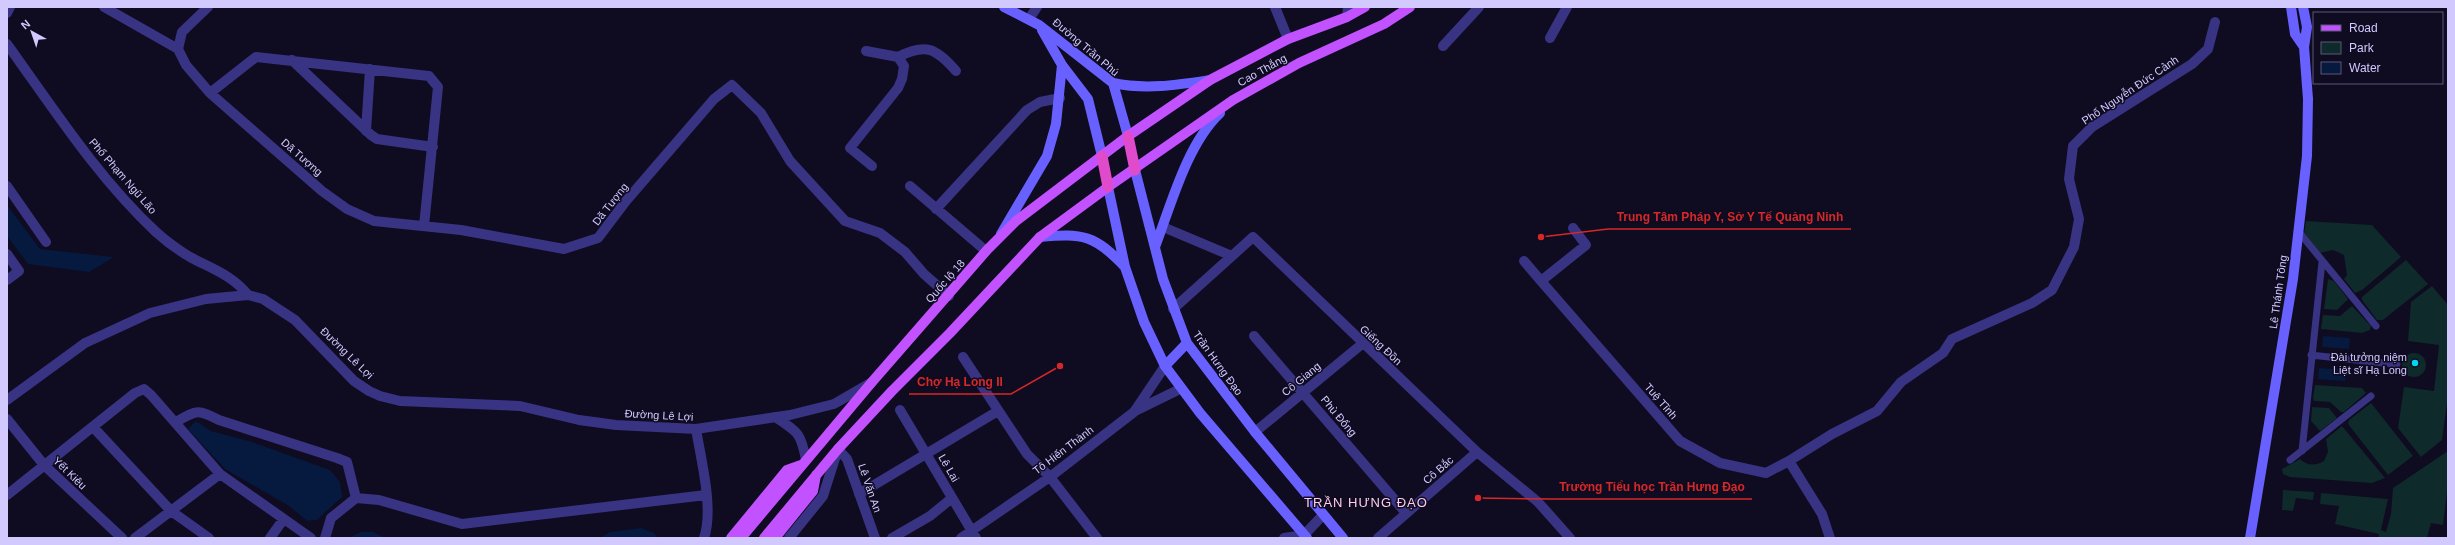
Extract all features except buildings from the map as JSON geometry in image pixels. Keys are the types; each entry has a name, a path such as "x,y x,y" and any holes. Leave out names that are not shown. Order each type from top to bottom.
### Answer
{"highway":[{"path":"1128,136 1134,170"},
{"path":"1102,156 1108,187"}],"main road":[{"name":"Đường Trần Phú","path":"1004,7 1040,25 1113,82 1128,136"},
{"name":"Cao Thắng","path":"1128,136 1210,80 1288,39 1348,12 1365,7"},
{"name":"Cao Thắng","path":"1134,170 1233,100 1299,63 1384,24 1410,7"},
{"name":"Lê Thánh Tông","path":"2291,7 2295,34 2304,47"},
{"name":"Lê Thánh Tông","path":"2250,538 2292,286 2307,156 2308,99 2304,47 2307,27 2304,7"},
{"name":"Đường Trần Phú","path":"1040,25 1062,65 1088,99 1102,156"},
{"path":"999,238 1047,156 1056,124 1060,98 1062,65"},
{"path":"1113,82 1135,87 1154,87 1210,80"},
{"path":"1155,246 1172,199 1202,132 1233,100"},
{"name":"Quốc lộ 18","path":"730,538 790,472 804,462 872,382 949,296 986,251 1016,221 1128,136"},
{"path":"775,538 810,489 816,476 838,449 1040,236 1134,170"},
{"name":"Trần Hưng Đạo","path":"1134,170 1172,309 1187,343 1255,432 1342,538"},
{"path":"1108,187 1125,267 1144,322 1165,366 1180,389 1306,536"},
{"path":"1040,236 1073,234 1092,240 1107,249 1125,267"},
{"path":"1165,366 1187,343"},
{"name":"Quốc lộ 18","path":"741,538 790,472"},
{"path":"764,538 810,489"}],"street":[{"path":"7,13 10,7"},
{"path":"104,7 178,49 182,32 208,7"},
{"path":"1029,19 1037,7"},
{"path":"1275,7 1288,39"},
{"path":"1443,46 1479,7"},
{"path":"1550,38 1567,7"},
{"name":"Phố Nguyễn Đức Cảnh","path":"1789,461 1832,434 1877,411 1901,382 1943,353 1952,339 2032,303 2052,290 2074,247 2080,219 2069,179 2073,146 2092,127 2192,64 2208,49 2215,22"},
{"name":"Phố Phạm Ngũ Lão","path":"7,44 74,138 142,219 164,239 190,257 238,283 248,295"},
{"path":"866,51 898,57 921,48 936,51 956,71"},
{"name":"Dã Tượng","path":"178,49 186,65 210,92 322,191 347,209 374,221 495,235 564,249 598,238 626,201 714,99 732,85 761,113 790,161 845,221 880,233 906,252 924,274 949,296"},
{"path":"210,92 256,57 429,76 434,79 438,87 424,226"},
{"path":"872,166 850,148 888,101 902,79 904,66 898,57"},
{"path":"292,60 366,131 377,139 433,147"},
{"path":"366,131 370,69"},
{"path":"936,209 1027,110 1040,102 1060,98"},
{"path":"7,186 46,242"},
{"path":"910,186 986,251"},
{"path":"1163,226 1232,256 1172,309"},
{"path":"1541,281 1586,246 1573,228"},
{"path":"2298,231 2376,326"},
{"name":"Giếng Đồn","path":"1232,256 1253,238 1362,344 1477,452 1538,502 1570,538"},
{"path":"7,254 19,271 7,280"},
{"name":"Tuệ Tĩnh","path":"1524,261 1680,441 1720,463 1744,469 1766,473 1789,461"},
{"path":"2302,451 2322,262"},
{"name":"Đường Lê Lợi","path":"7,400 85,343 150,313 206,299 248,295 263,299 295,320 354,381 380,396 422,403 520,406 579,420 616,425 696,429 775,416 834,404 872,382"},
{"name":"Phù Đổng","path":"1254,336 1406,513"},
{"name":"Cô Giang","path":"1255,432 1362,344"},
{"path":"2312,355 2390,364"},
{"path":"963,357 1027,454 1050,477 1097,538"},
{"name":"Tô Hiến Thành","path":"961,538 973,535 1134,412 1165,366"},
{"path":"1134,412 1180,389"},
{"path":"7,495 135,393 144,390 176,422 220,474 283,520 312,538"},
{"path":"2290,460 2372,396"},
{"name":"Lê Lai","path":"900,410 973,535"},
{"path":"176,422 195,411 202,411 219,420 347,462 356,498"},
{"path":"859,494 927,455 998,411"},
{"path":"775,416 792,428 802,439 804,462"},
{"name":"Yết Kiêu","path":"7,419 44,465 122,538"},
{"path":"93,427 171,511 209,538"},
{"path":"696,429 706,495 707,529 704,538"},
{"path":"789,538 823,496 838,449"},
{"name":"Lê Văn An","path":"838,449 847,459 875,538"},
{"name":"Cô Bắc","path":"1378,538 1477,452"},
{"path":"1789,461 1822,514 1830,538"},
{"path":"136,538 220,474"},
{"path":"324,538 331,518 356,498 379,500 462,524 706,495"},
{"path":"892,538 930,516 952,498"},
{"path":"1284,538 1306,536 1323,515"},
{"path":"270,538 283,520"}],"green space":[{"path":"2306,221 2372,225 2401,257 2362,290 2355,293 2344,279 2347,275 2344,255 2333,250 2320,253 2304,234"},
{"path":"2406,260 2428,284 2383,320 2377,320 2362,300 2362,297"},
{"path":"2328,279 2334,281 2348,299 2337,310 2324,309"},
{"path":"2432,286 2448,305 2448,396 2442,440 2421,457 2398,428 2404,387 2434,391 2439,345 2408,341 2411,302"},
{"path":"2352,306 2371,326 2370,330 2362,333 2321,329 2323,315 2340,316"},
{"path":"2414,353 2423,356 2426,365 2423,374 2414,377 2405,374 2402,365 2405,356"},
{"path":"2315,385 2362,388 2366,393 2344,412 2341,412 2330,402 2314,401"},
{"path":"2371,403 2413,456 2388,475 2348,424 2349,420"},
{"path":"2312,407 2329,408 2337,418 2320,431 2311,421"},
{"path":"2342,426 2385,478 2372,483 2290,477 2283,474 2282,469 2300,459 2306,463 2312,464 2318,464 2324,461 2328,452 2326,439"},
{"path":"2448,451 2448,484 2443,525 2431,523 2427,538 2379,538 2379,534 2335,524 2339,506 2320,504 2321,493 2388,499 2381,530 2386,532 2391,514 2393,488"},
{"path":"2283,490 2314,492 2313,500 2296,498 2293,511 2282,510"}],"water":[{"path":"7,205 40,249 114,257 89,272 28,264 7,236"},
{"path":"2323,336 2350,338 2349,349 2322,347"},
{"path":"2319,368 2346,370 2345,381 2318,379"},
{"path":"196,421 211,431 249,441 330,470 340,482 342,497 317,520 307,521 289,506 225,469 188,429"},
{"path":"641,528 654,533 658,538 600,538 610,532"},
{"path":"361,532 373,532 386,538 348,538"}],"place":[{"name":"Trung Tâm Pháp Y, Sở Y Tế Quảng Ninh","path":"1541,237"},
{"name":"Đài tưởng niệm Liệt sĩ Hạ Long","path":"2415,363"},
{"name":"Chợ Hạ Long II","path":"1060,366"},
{"name":"Trường Tiểu học Trần Hưng Đạo","path":"1478,498"}],"district":[{"name":"TRẦN HƯNG ĐẠO","path":"1366,502"}]}
